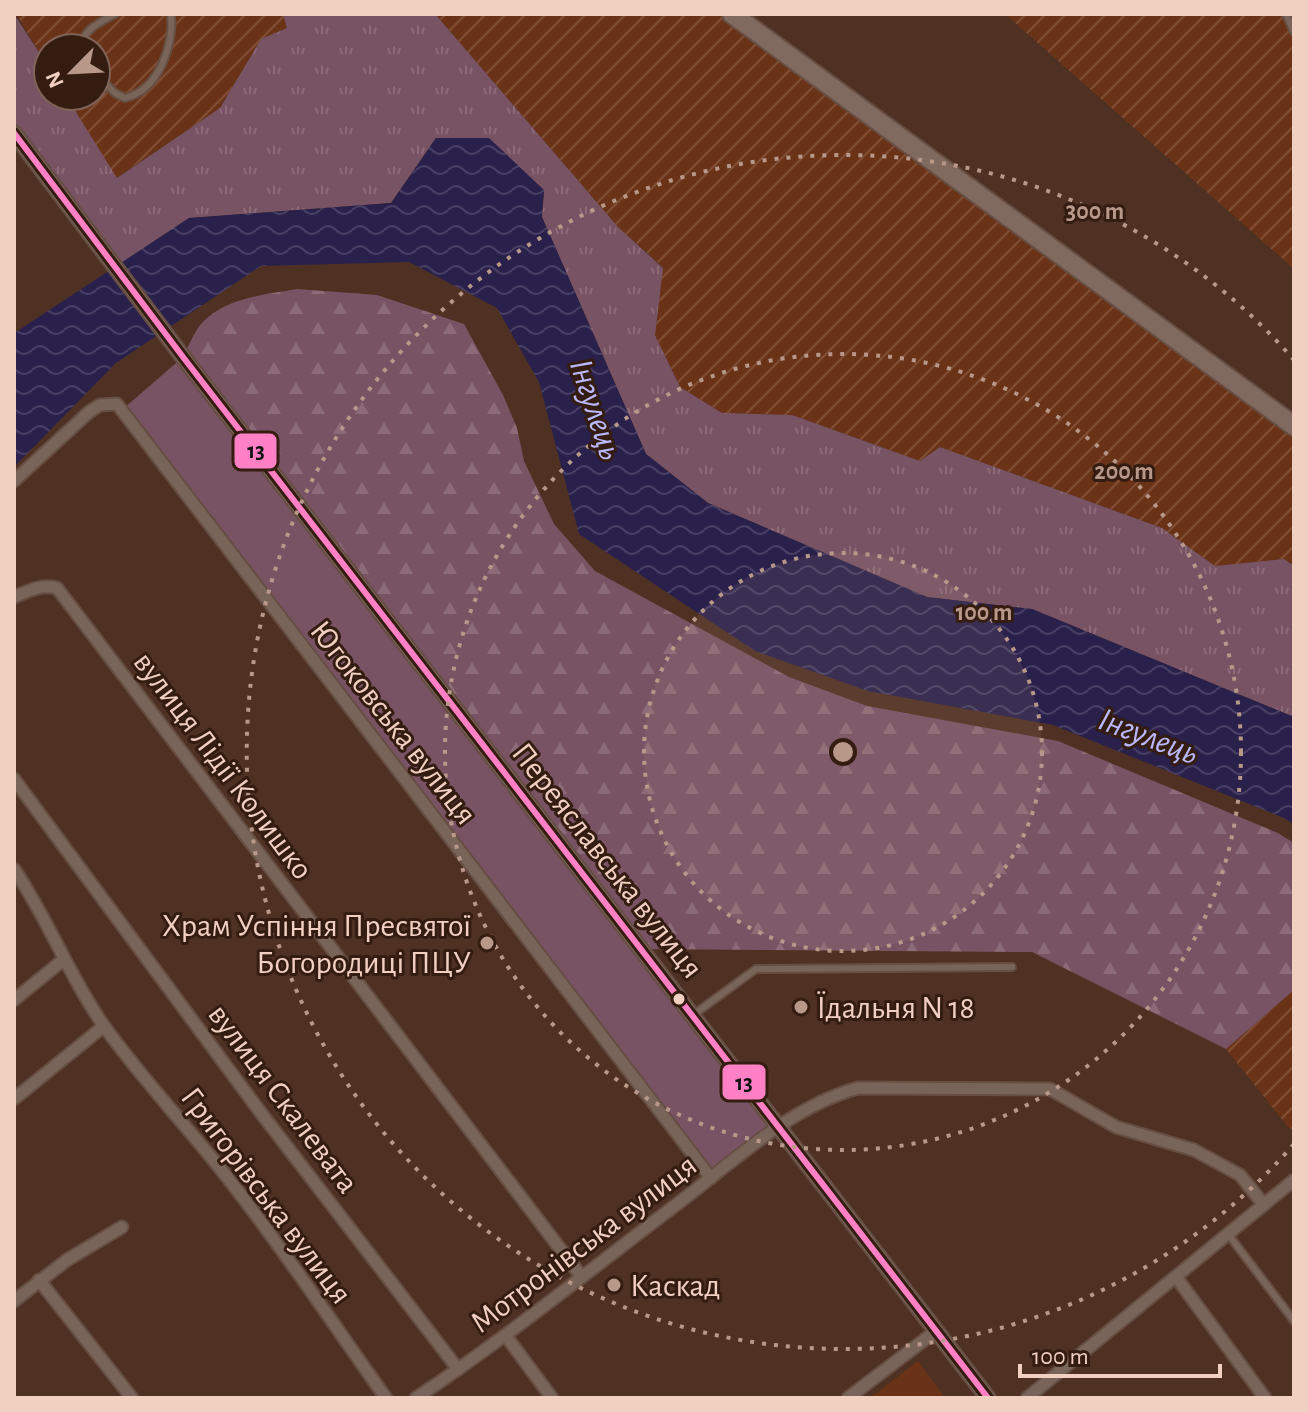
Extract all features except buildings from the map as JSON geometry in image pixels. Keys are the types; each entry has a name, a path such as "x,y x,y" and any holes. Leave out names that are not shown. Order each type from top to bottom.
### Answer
{"main road":[{"path":"732,14 1294,426"}],"street":[{"name":"Переяславська вулиця","path":"15,139 988,1398"},
{"name":"Югоковська вулиця","path":"14,481 89,412 100,405 117,404 711,1178"},
{"name":"вулиця Лідії Колишко","path":"14,597 35,588 57,588 581,1276"},
{"name":"вулиця Скалевата","path":"14,779 261,1113 458,1369"},
{"name":"Григорівська вулиця","path":"14,869 43,917 63,960 104,1026 166,1107 226,1176 386,1398"},
{"path":"14,1000 63,960"},
{"path":"14,1099 104,1026"},
{"name":"Мотронівська вулиця","path":"416,1398 506,1336 779,1127 831,1096 858,1088 1050,1089 1116,1127 1194,1150 1229,1168 1240,1175 1264,1205"},
{"path":"1027,1398 1294,1180"},
{"path":"14,1301 39,1280 122,1227"},
{"path":"1176,1277 1265,1398"},
{"path":"39,1280 132,1398"},
{"path":"848,1398 936,1331"},
{"path":"506,1336 552,1398"}],"lane":[{"path":"88,32 115,14"},
{"path":"112,90 125,98 136,95 156,74 168,52 172,33 171,14"},
{"path":"1286,14 1294,32"},
{"path":"693,1015 756,969 1012,967"},
{"path":"1228,1234 1294,1321"}],"shaded area":[{"path":"16,14 283,14 287,28 261,39 220,108 116,178 76,112 112,112 112,32 32,32 32,40"},
{"path":"435,14 730,14 1294,422 1294,566 1284,559 1215,566 1162,528 940,447 920,461 792,415 722,413 680,387 655,335 663,267 618,227"},
{"path":"1005,14 1294,14 1294,269"},
{"path":"1294,990 1294,1130 1288,1127 1226,1049"},
{"path":"918,1361 945,1398 870,1398"}],"green space":[{"path":"14,14 32,42 32,112 76,112 117,178 220,108 261,39 287,28 283,14 435,14 618,227 663,268 655,335 680,387 722,413 792,415 920,461 940,447 1162,528 1215,566 1284,559 1294,566 1294,717 1032,609 927,597 708,503 646,454 542,217 544,190 436,138 391,203 189,218 116,268 14,121"},
{"path":"297,289 377,295 464,324 503,395 517,428 524,461 554,524 595,571 789,677 867,706 1058,741 1278,833 1294,843 1294,990 1226,1049 1032,952 642,949 183,357 198,328 218,310 257,296"},
{"path":"183,357 779,1127 711,1178 123,409"}],"water":[{"name":"Інгулець","path":"436,138 489,138 544,190 542,217 646,454 708,503 927,597 1032,609 1294,717 1294,824 1053,725 868,691 755,651 579,534 539,382 497,308 409,262 261,266 116,363 14,467 16,332 189,218 391,203"}],"transit line":[{"name":"13","path":"14,133 183,357 988,1398"}],"place":[{"name":"Храм Успіння Пресвятої Богородиці ПЦУ","path":"487,943"},
{"name":"Їдальня N 18","path":"801,1007"},
{"name":"Каскад","path":"614,1285"}]}
